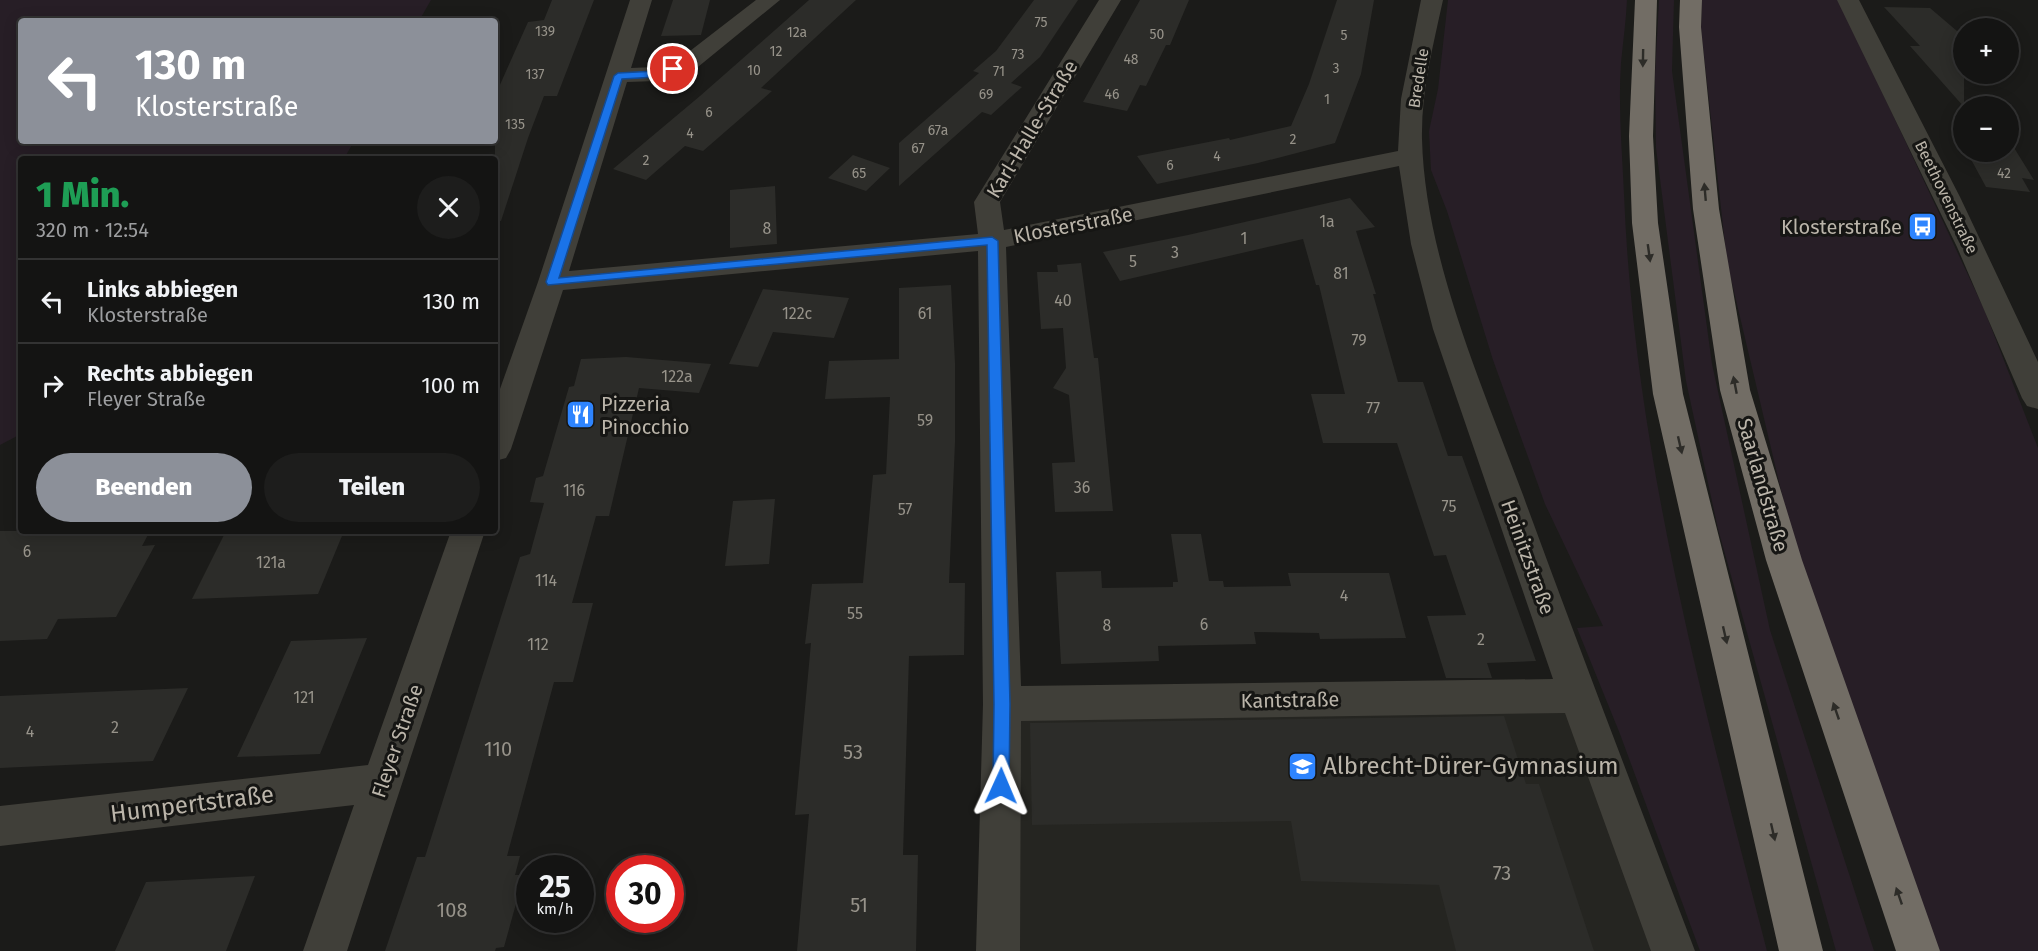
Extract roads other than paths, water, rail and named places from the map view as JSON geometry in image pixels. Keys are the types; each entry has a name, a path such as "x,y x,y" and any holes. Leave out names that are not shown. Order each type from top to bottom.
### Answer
{"highway":[{"path":"1646,0 1641,136 1644,223 1668,394 1801,951"},
{"name":"Saarlandstraße","path":"1691,0 1690,27 1706,209 1736,390 1784,560 1918,951"}],"street":[{"path":"498,440 552,282 641,0"},
{"path":"618,76 656,74 685,66 769,0"},
{"name":"Karl-Halle-Straße","path":"998,951 1002,704 992,241 987,202 1110,0"},
{"name":"Bredelle","path":"1410,156 1413,94 1432,0"},
{"name":"Beethovenstraße","path":"1848,0 2003,312 2038,398"},
{"name":"Klosterstraße","path":"552,282 992,241 1410,156"},
{"name":"Heinitzstraße","path":"1410,156 1430,270 1474,404 1577,696 1672,951"},
{"name":"Fleyer Straße","path":"325,951 467,534"},
{"name":"Kantstraße","path":"1002,704 1577,696"},
{"name":"Humpertstraße","path":"0,826 384,782"}],"place":[{"name":"Klosterstraße","path":"1923,227"},
{"name":"Pizzeria Pinocchio","path":"580,415"},
{"name":"Albrecht-Dürer-Gymnasium","path":"1302,766"}]}
